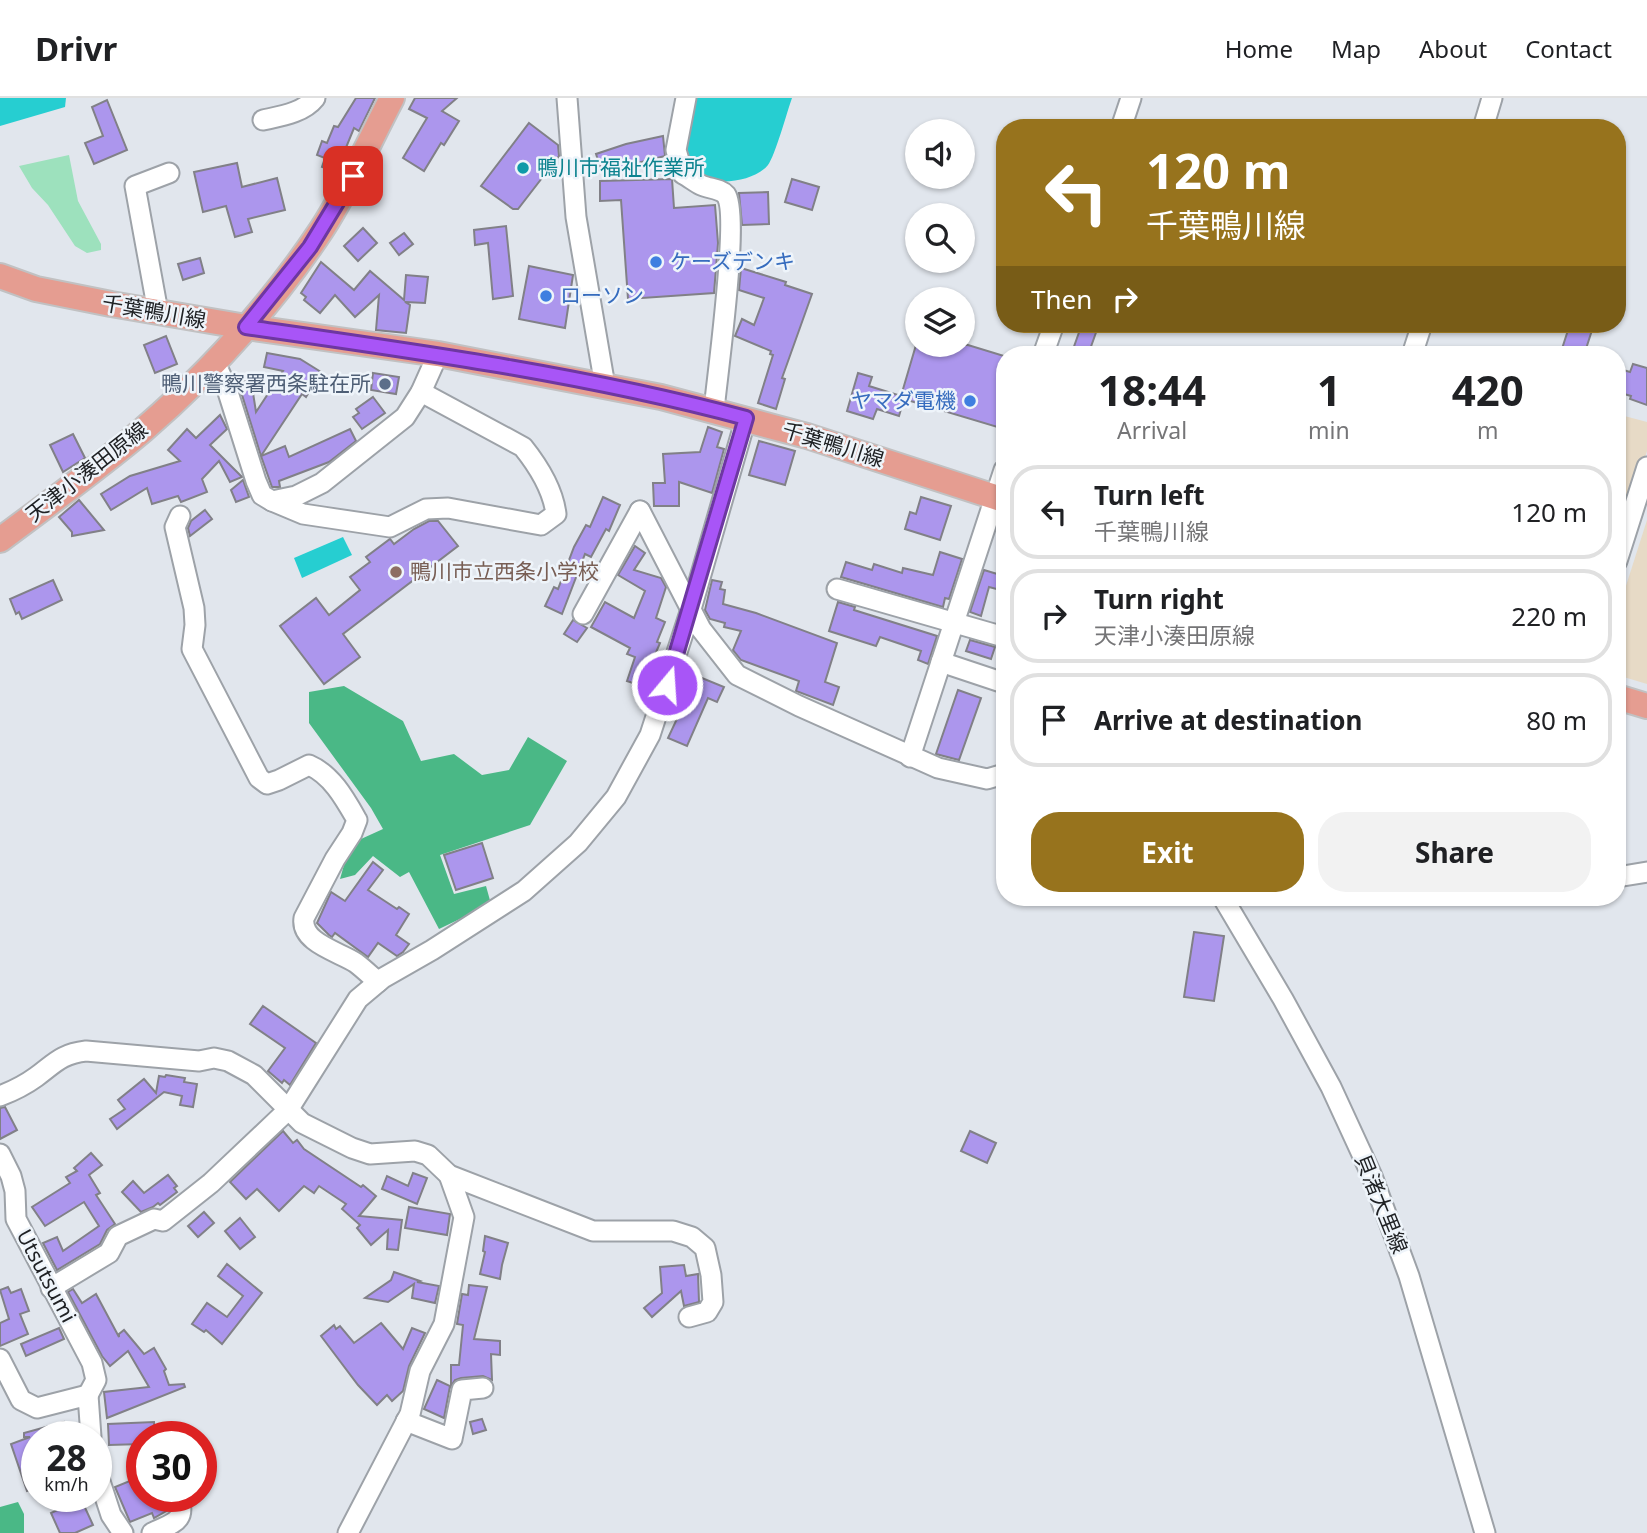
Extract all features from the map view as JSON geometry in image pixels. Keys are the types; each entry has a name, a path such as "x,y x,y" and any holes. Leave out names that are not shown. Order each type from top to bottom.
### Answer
{"main road":[{"name":"天津小湊田原線","path":"0,540 143,430 215,362 288,276 325,225 348,186 392,98"},
{"name":"千葉鴨川線","path":"0,276 66,296 246,327 438,354 605,386 746,418 996,497"},
{"path":"1626,700 1647,706"}],"street":[{"path":"263,120 289,114 310,104 315,98"},
{"path":"567,98 576,217 605,386"},
{"path":"686,98 676,150 683,174 703,186 721,191 727,197 729,212 728,294 713,410"},
{"path":"1124,119 1131,98"},
{"path":"1486,119 1492,98"},
{"path":"158,312 135,186 169,173"},
{"path":"272,501 296,496 322,483 405,417 421,392 438,354"},
{"path":"215,362 227,388 256,481 262,495 272,501 303,514 390,527 426,509 448,509 541,525 556,514 554,499 534,461 523,447 421,392"},
{"path":"51,1288 109,1252 118,1236 154,1219 163,1221 211,1183 288,1110 358,999 378,982 524,891 578,843 616,797 650,735 691,609 746,418"},
{"path":"1626,533 1647,467"},
{"path":"910,757 954,623 996,509"},
{"path":"583,614 640,510 701,629 737,675 910,757 939,768 987,779 996,776"},
{"path":"180,516 175,527 194,608 192,649 259,778 267,784 309,765 318,769 341,792 357,820 303,918 303,925 309,937 356,963 378,982"},
{"path":"836,589 996,635"},
{"path":"941,662 996,680"},
{"path":"1626,876 1647,872"},
{"name":"貝渚大里線","path":"1228,906 1331,1087 1372,1176 1409,1276 1485,1533"},
{"path":"0,1096 36,1077 55,1060 71,1052 199,1061 214,1058 228,1061 254,1075 302,1123 352,1148 370,1154 415,1151 428,1155 449,1175 593,1231 673,1231 692,1237 705,1248 713,1302 708,1312 689,1317"},
{"name":"Utsutsumi","path":"0,1154 13,1183 16,1219 92,1363 96,1380 88,1395 90,1421"},
{"path":"348,1533 406,1421 420,1371 444,1324 464,1217 449,1175"},
{"path":"0,1359 21,1400 37,1408 88,1395"},
{"path":"406,1421 452,1438 462,1390 483,1388"},
{"path":"110,1512 123,1533"},
{"path":"152,1533 177,1521 181,1512"}],"shaded area":[{"path":"1626,416 1647,422 1647,451 1626,518"},
{"path":"1647,520 1647,684 1626,678 1626,586"}],"green space":[{"path":"69,155 78,201 101,244 101,250 87,253 75,246 19,166"},
{"path":"344,686 403,721 421,761 454,754 482,775 509,770 528,737 567,761 530,825 440,855 454,894 486,886 491,904 439,929 409,872 400,877 373,856 355,875 340,879 350,844 383,829 371,808 309,723 309,692"},
{"path":"18,1502 24,1514 24,1533 0,1533 0,1507"}],"water":[{"path":"0,98 66,98 65,107 0,126"},
{"path":"696,98 792,98 768,165 750,177 738,180 712,181 692,171 687,162 685,146"},
{"path":"343,537 352,555 302,578 294,558"}],"building":[{"path":"356,98 375,98 359,131 354,128 336,172 322,167 325,158 317,155 322,141 327,143 334,126 338,127"},
{"path":"415,98 457,98 442,111 459,121 444,145 441,143 424,171 403,158 427,118 409,109"},
{"path":"107,100 127,150 94,164 85,143 103,136 92,107"},
{"name":"鴨川市福祉作業所","path":"529,123 558,145 559,156 518,209 513,209 481,186"},
{"path":"663,136 665,156 602,172 596,154"},
{"path":"237,163 242,187 277,178 285,210 248,219 252,232 235,237 226,206 203,212 194,172"},
{"path":"672,179 674,208 715,205 718,243 714,293 628,299 621,200 600,201 600,181"},
{"path":"792,179 819,187 812,210 785,202"},
{"path":"768,192 769,224 742,225 739,193"},
{"path":"506,226 513,296 493,299 488,243 475,245 474,230"},
{"path":"363,228 377,243 358,261 344,246"},
{"path":"404,233 413,244 399,255 390,243"},
{"path":"200,258 204,273 183,280 178,264"},
{"path":"321,262 354,290 370,271 404,300 406,275 428,277 425,303 405,302 410,305 406,333 376,330 379,295 355,317 335,295 320,313 304,300 306,297 301,293"},
{"path":"529,266 573,275 565,328 519,319"},
{"path":"741,268 786,282 785,285 812,294 782,378 785,379 776,409 758,403 773,355 770,354 771,351 735,336 742,319 754,325 764,298 739,290"},
{"path":"1079,333 1096,333 1091,346 1074,346"},
{"path":"1567,333 1591,333 1587,346 1563,346"},
{"path":"166,336 177,364 155,373 144,345"},
{"path":"975,347 996,354 996,427 904,399 899,416 877,409 873,419 847,411 858,373 872,377 869,386 901,396 912,357 975,357"},
{"path":"267,353 300,359 321,372 306,397 302,394 261,456 238,382 251,380 256,412 283,371 264,367"},
{"path":"1633,364 1647,368 1647,405 1630,399 1631,396 1626,395 1626,371 1630,372"},
{"path":"373,373 399,377 396,394 371,390"},
{"path":"373,397 385,413 362,429 353,417 359,413 356,409"},
{"path":"220,415 227,429 210,445 242,477 230,482 219,461 202,479 207,492 181,502 178,496 152,504 147,488 111,510 101,494 130,476 180,461 168,450 187,429 196,438"},
{"path":"708,427 722,432 717,447 724,449 712,493 679,482 679,506 654,506 653,483 665,483 663,454 700,452"},
{"path":"350,429 356,441 329,462 279,481 280,487 272,487 261,456 285,446 289,457"},
{"path":"73,434 85,458 63,472 50,445"},
{"path":"759,441 795,451 785,485 749,475"},
{"path":"243,480 249,497 236,502 231,490"},
{"path":"603,497 620,505 609,531 606,529 591,557 585,554 562,614 545,606 554,587 558,589 574,547 586,525 590,527"},
{"path":"921,497 951,506 940,540 905,529 910,512 916,514"},
{"path":"79,500 104,530 72,536 72,532 59,517"},
{"path":"205,510 212,519 190,536 188,528 191,521"},
{"path":"429,521 438,521 458,546 343,634 360,657 324,684 280,626 316,598 329,615 360,590 350,577 370,562 366,557 390,539 394,544"},
{"path":"635,546 645,553 634,570 661,578 666,587 656,618 665,622 651,664 656,666 649,688 627,681 635,657 627,654 630,648 591,627 605,602 634,618 645,591 618,575"},
{"path":"940,552 962,559 949,599 945,598 943,607 841,577 846,562 872,570 874,564 902,573 903,568 933,575"},
{"path":"984,570 996,574 996,589 989,587 981,616 970,612"},
{"path":"53,580 62,600 22,619 19,612 16,614 10,599"},
{"path":"712,580 722,582 720,589 725,590 723,604 756,613 837,643 825,682 839,687 833,705 796,691 799,681 741,660 733,650 741,631 724,627 725,623 710,619 705,610"},
{"path":"838,602 855,607 854,610 937,636 928,664 918,660 921,651 880,637 876,646 829,631"},
{"path":"573,620 587,628 577,642 564,634"},
{"path":"970,640 995,647 991,659 966,651"},
{"path":"697,676 724,687 717,702 708,698 687,746 668,738"},
{"path":"958,690 981,698 959,760 936,754"},
{"path":"482,843 493,878 456,890 444,855"},
{"path":"373,862 383,870 368,890 409,914 396,935 409,944 397,956 378,943 368,957 335,933 332,937 329,935 317,923 331,892 345,901"},
{"path":"1194,932 1224,936 1214,1001 1184,997"},
{"path":"263,1006 316,1043 290,1085 284,1080 282,1083 268,1071 285,1048 250,1024"},
{"path":"159,1076 185,1078 184,1082 197,1084 193,1107 180,1105 182,1096 164,1092 117,1129 110,1119 125,1109 118,1100 144,1079 156,1093"},
{"path":"5,1107 17,1130 0,1139 0,1108"},
{"path":"283,1131 293,1143 297,1140 304,1149 361,1187 363,1185 376,1196 359,1216 402,1220 398,1250 387,1249 388,1230 371,1245 357,1228 360,1225 342,1209 346,1204 319,1186 314,1193 304,1186 279,1211 257,1189 246,1199 230,1182"},
{"path":"970,1131 996,1143 987,1163 961,1151"},
{"path":"91,1153 102,1165 89,1175 100,1193 96,1195 115,1224 107,1230 100,1244 57,1270 43,1243 57,1237 63,1251 99,1226 84,1202 45,1226 32,1207 70,1183 66,1177 77,1171 74,1168"},
{"path":"413,1173 427,1178 417,1204 382,1189 387,1176 408,1186"},
{"path":"168,1175 177,1186 174,1188 177,1192 160,1205 158,1203 141,1212 122,1192 133,1181 144,1193"},
{"path":"409,1207 450,1214 447,1235 405,1228"},
{"path":"204,1212 214,1223 198,1237 188,1226"},
{"path":"240,1218 255,1237 240,1249 225,1231"},
{"path":"485,1236 508,1243 500,1279 480,1274"},
{"path":"227,1264 262,1293 222,1344 206,1330 204,1332 192,1324 207,1303 227,1317 243,1296 218,1276"},
{"path":"684,1265 686,1276 698,1274 699,1302 684,1306 681,1291 652,1317 644,1308 662,1293 660,1267"},
{"path":"394,1272 420,1281 417,1282 439,1286 435,1303 412,1298 414,1284 388,1302 365,1298 391,1280"},
{"path":"469,1285 487,1287 474,1339 500,1341 500,1355 491,1354 492,1380 483,1376 461,1378 455,1380 451,1386 451,1365 459,1365 463,1325 457,1324 462,1294 468,1295"},
{"path":"8,1287 11,1293 21,1289 29,1311 20,1314 28,1334 0,1346 0,1323 9,1319 0,1290"},
{"path":"73,1289 82,1303 96,1294 119,1337 124,1330 144,1354 154,1348 166,1369 164,1371 169,1385 184,1384 185,1387 107,1418 104,1392 149,1387 128,1351 110,1366 102,1356 68,1292"},
{"path":"381,1323 403,1349 412,1328 425,1333 409,1366 403,1391 392,1401 387,1395 377,1405 358,1385 321,1336 334,1325 336,1329 340,1326 354,1343"},
{"path":"59,1328 64,1339 26,1356 21,1344"},
{"path":"437,1380 450,1386 444,1418 424,1409"},
{"path":"482,1419 486,1430 473,1434 470,1422"},
{"path":"126,1423 126,1444 112,1445 112,1424"},
{"path":"21,1440 21,1473 11,1444"},
{"path":"126,1483 126,1512 164,1512 154,1518 152,1513 130,1522 115,1487"},
{"path":"87,1512 93,1525 75,1533 60,1533 51,1513"}],"place":[{"name":"鴨川市福祉作業所","path":"523,168"},
{"name":"ケーズデンキ","path":"656,262"},
{"name":"ローソン","path":"546,296"},
{"name":"鴨川警察署西条駐在所","path":"385,384"},
{"name":"ヤマダ電機","path":"970,401"},
{"name":"鴨川市立西条小学校","path":"396,572"}],"route":[{"path":"353,176 310,247 246,327 438,354 661,397 746,418 667,685"}]}
